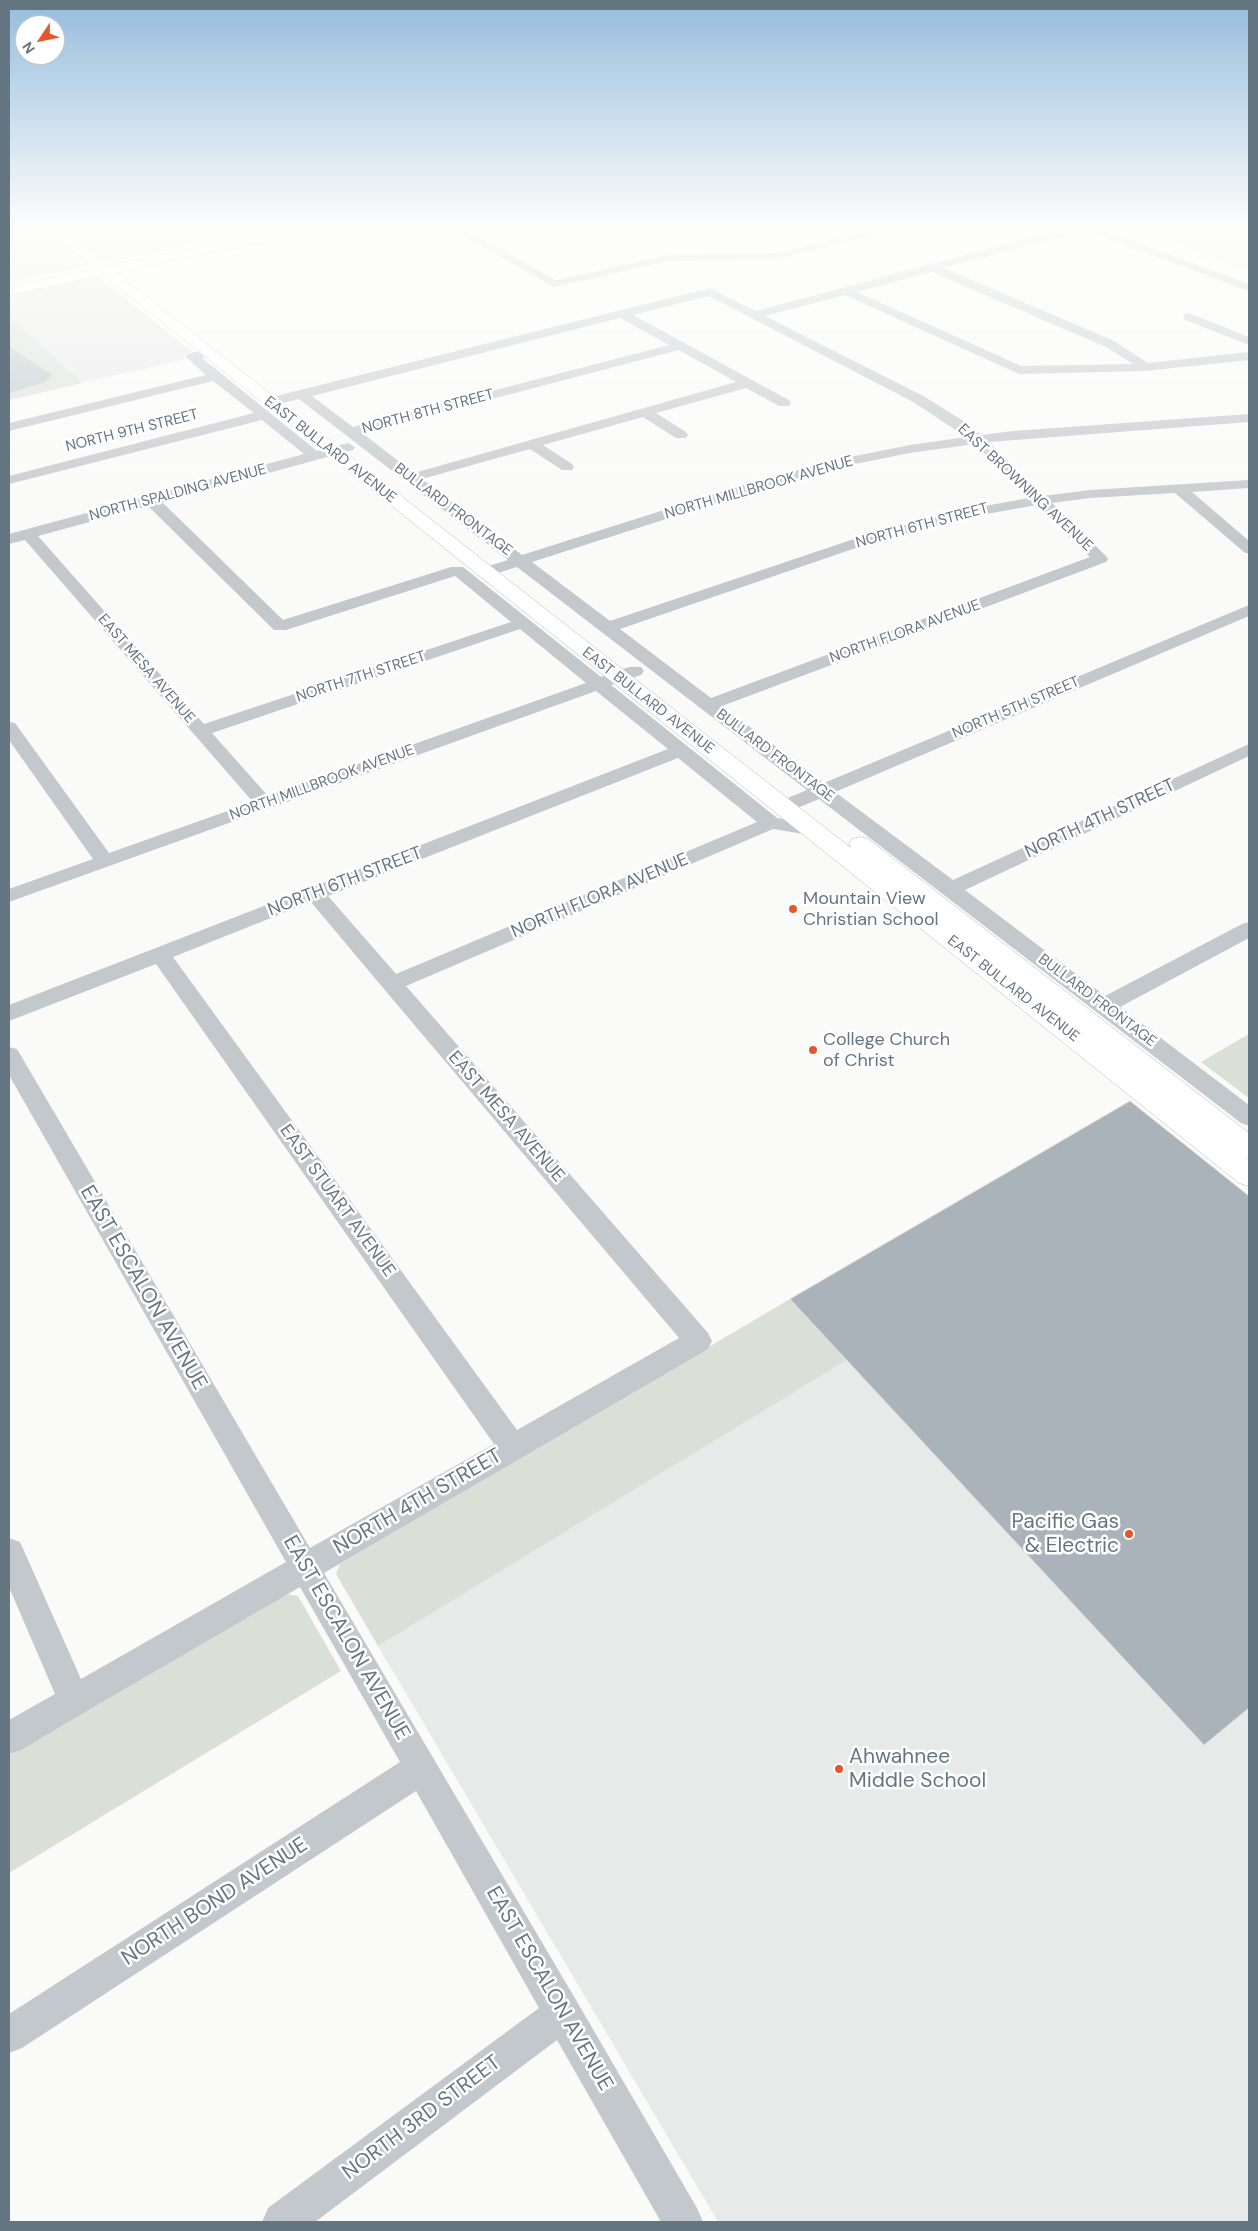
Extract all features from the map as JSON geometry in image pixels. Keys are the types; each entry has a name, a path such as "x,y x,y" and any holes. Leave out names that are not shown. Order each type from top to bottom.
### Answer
{"main road":[{"name":"EAST BULLARD AVENUE","path":"180,329 208,353 280,402"},
{"name":"EAST BULLARD AVENUE","path":"186,329 336,447 502,566 617,677 794,805 1129,1054 1249,1148"},
{"name":"EAST BULLARD AVENUE","path":"794,805 810,828 1249,1175"},
{"path":"996,976 1003,975 1017,979 1076,1025 1129,1054"}],"street":[{"name":"NORTH 9TH STREET","path":"9,480 280,402 563,329"},
{"path":"649,329 784,403"},
{"name":"EAST BROWNING AVENUE","path":"782,329 920,400 958,423 1041,500 1100,559"},
{"path":"929,329 1019,370 1145,367 1249,356"},
{"path":"1075,329 1110,344 1131,356 1145,367"},
{"path":"1219,329 1249,341"},
{"name":"NORTH 8TH STREET","path":"336,447 680,346"},
{"name":"BULLARD FRONTAGE","path":"208,353 192,357 216,376 280,402 336,447 411,478 502,566 607,628 709,705 794,805 950,889 1249,1117"},
{"path":"9,427 216,376"},
{"path":"411,478 748,383"},
{"path":"645,412 681,435"},
{"name":"NORTH MILLBROOK AVENUE","path":"502,566 811,470 864,458 977,439 1056,431 1249,418"},
{"path":"532,444 567,467"},
{"name":"NORTH SPALDING AVENUE","path":"9,539 152,501 336,447"},
{"name":"NORTH 6TH STREET","path":"607,628 871,538 968,513 1041,500 1090,494 1249,484"},
{"path":"1178,488 1249,549"},
{"path":"152,501 280,626 457,570 523,623 617,677 681,750 794,805"},
{"name":"EAST MESA AVENUE","path":"28,534 265,804"},
{"name":"NORTH FLORA AVENUE","path":"709,705 1100,559"},
{"name":"NORTH 5TH STREET","path":"794,805 1249,610"},
{"name":"NORTH 7TH STREET","path":"200,731 523,623"},
{"name":"NORTH MILLBROOK AVENUE","path":"9,896 617,677"},
{"path":"9,727 105,861"},
{"name":"NORTH 4TH STREET","path":"950,889 1249,749"},
{"name":"NORTH 6TH STREET","path":"9,1014 681,750"},
{"name":"NORTH FLORA AVENUE","path":"392,984 794,805"},
{"name":"EAST MESA AVENUE","path":"315,894 698,1341"},
{"path":"1104,1006 1249,929"},
{"name":"EAST STUART AVENUE","path":"160,954 513,1447"},
{"name":"EAST ESCALON AVENUE","path":"9,1055 683,2222"},
{"name":"NORTH 4TH STREET","path":"9,1738 698,1341"},
{"path":"9,1552 74,1701"},
{"name":"NORTH BOND AVENUE","path":"9,2035 421,1768"},
{"name":"NORTH 3RD STREET","path":"282,2222 562,2013"}],"shaded area":[{"path":"9,329 24,329 82,383 9,400"},
{"path":"24,329 164,329 192,352 185,355 183,360 82,383"},
{"path":"9,345 52,375 45,382 9,393"},
{"path":"1249,1034 1249,1098 1201,1062"},
{"path":"790,1299 847,1360 378,1646 336,1574 340,1564"},
{"name":"Ahwahnee Middle School","path":"847,1360 1204,1745 1249,1708 1249,2222 718,2222 378,1646"},
{"path":"287,1594 298,1596 341,1671 9,1873 9,1755"}],"building":[{"name":"Pacific Gas & Electric","path":"1130,1101 1249,1196 1249,1708 1204,1745 790,1299"}],"place":[{"name":"Mountain View Christian School","path":"793,909"},
{"name":"College Church of Christ","path":"813,1050"},
{"name":"Pacific Gas & Electric","path":"1129,1534"},
{"name":"Ahwahnee Middle School","path":"839,1769"}]}
